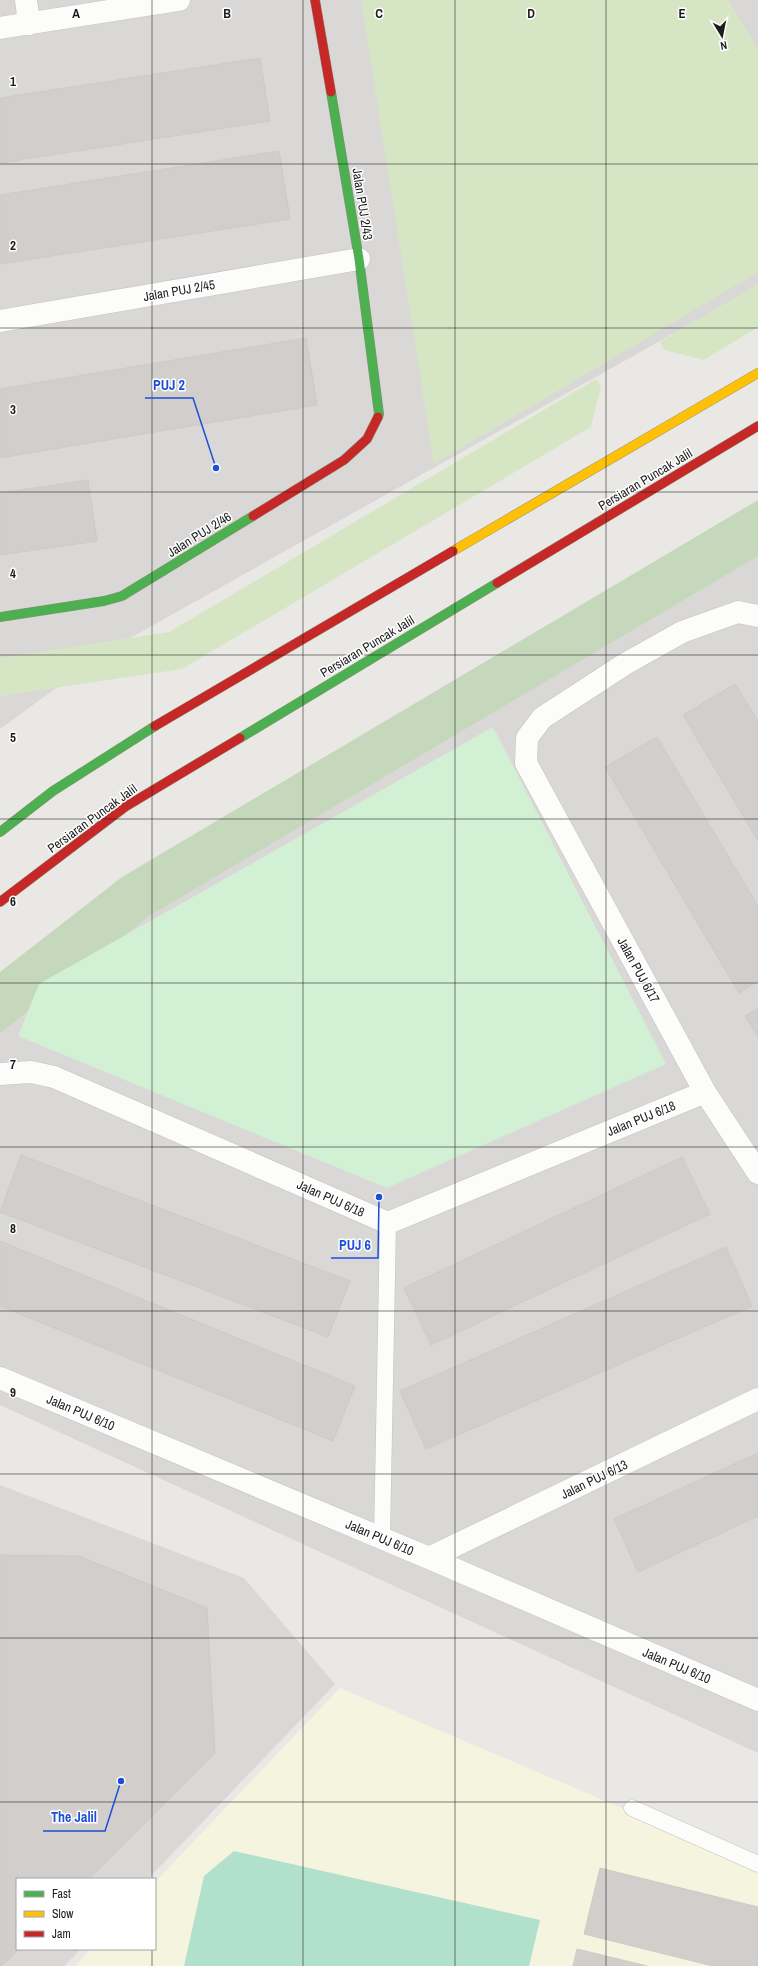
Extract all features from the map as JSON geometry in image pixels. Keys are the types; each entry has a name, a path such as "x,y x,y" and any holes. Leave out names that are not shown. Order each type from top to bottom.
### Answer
{"main road":[{"name":"Jalan PUJ 2/43","path":"316,0 359,259 379,414"},
{"path":"0,832 53,791 187,706 758,373"},
{"name":"Jalan PUJ 2/46","path":"0,617 104,601 122,596 137,588 344,460 367,439 379,414"},
{"name":"Persiaran Puncak Jalil","path":"0,902 125,807 758,426"}],"street":[{"path":"26,0 29,24"},
{"path":"0,28 179,0"},
{"name":"Jalan PUJ 2/45","path":"0,321 359,259"},
{"name":"Jalan PUJ 6/17","path":"758,616 738,612 682,632 625,664 542,718 527,738 526,762 705,1092 758,1173"},
{"name":"Jalan PUJ 6/18","path":"0,1074 31,1072 54,1077 388,1223 705,1092"},
{"name":"Jalan PUJ 6/10","path":"0,1378 382,1538 758,1700"},
{"name":"Jalan PUJ 6/13","path":"429,1558 758,1399"}],"lane":[{"path":"382,1538 388,1223"},
{"path":"632,1808 758,1864"}],"shaded area":[{"path":"0,0 758,0 758,286 107,651 0,729"},
{"path":"758,500 758,556 149,916 0,1033 0,972 122,877"},
{"path":"758,517 758,1753 0,1405 0,989"},
{"path":"0,1485 244,1578 335,1684 149,1878 16,1878 16,1950 80,1950 64,1966 0,1966"},
{"path":"340,1688 758,1866 758,1966 75,1966 90,1950 156,1950 156,1881"}],"green space":[{"path":"361,0 728,0 758,49 758,272 434,464"},
{"path":"758,284 758,327 704,360 664,350 660,342"},
{"path":"596,379 601,387 591,427 182,669 0,696 0,658 169,632"},
{"path":"493,727 666,1064 387,1188 18,1036 39,984"},
{"path":"234,1851 540,1920 529,1966 184,1966 204,1876"}],"building":[{"path":"260,58 270,121 0,163 0,98"},
{"path":"279,151 290,219 0,264 0,195"},
{"path":"306,338 317,405 0,458 0,389"},
{"path":"88,480 97,541 0,555 0,493"},
{"path":"735,684 758,721 758,841 683,715"},
{"path":"657,737 758,906 758,981 739,993 605,767"},
{"path":"758,1008 758,1037 745,1016"},
{"path":"21,1155 350,1281 328,1337 0,1212"},
{"path":"682,1157 710,1214 431,1345 404,1288"},
{"path":"0,1241 355,1386 333,1441 0,1306"},
{"path":"726,1247 752,1306 426,1449 400,1391"},
{"path":"758,1453 758,1516 638,1572 614,1519"},
{"path":"0,1555 79,1556 207,1608 215,1753 90,1878 16,1878 16,1950 18,1950 2,1966 0,1966"},
{"path":"600,1868 758,1907 758,1966 713,1966 584,1934"},
{"path":"577,1949 647,1966 573,1966"}],"traffic: fast":[{"path":"331,92 359,259 379,414 378,417"},
{"path":"0,617 104,601 122,596 253,516"},
{"path":"240,738 497,583"},
{"path":"0,832 53,791 155,726"}],"traffic: slow":[{"path":"453,551 758,373"}],"traffic: jam":[{"path":"315,0 331,92"},
{"path":"253,516 344,460 367,439 378,417"},
{"path":"497,583 758,426"},
{"path":"155,726 453,551"},
{"path":"0,902 125,807 240,738"}],"place":[{"name":"PUJ 2","path":"216,468"},
{"name":"PUJ 6","path":"379,1197"},
{"name":"The Jalil","path":"121,1781"}]}
